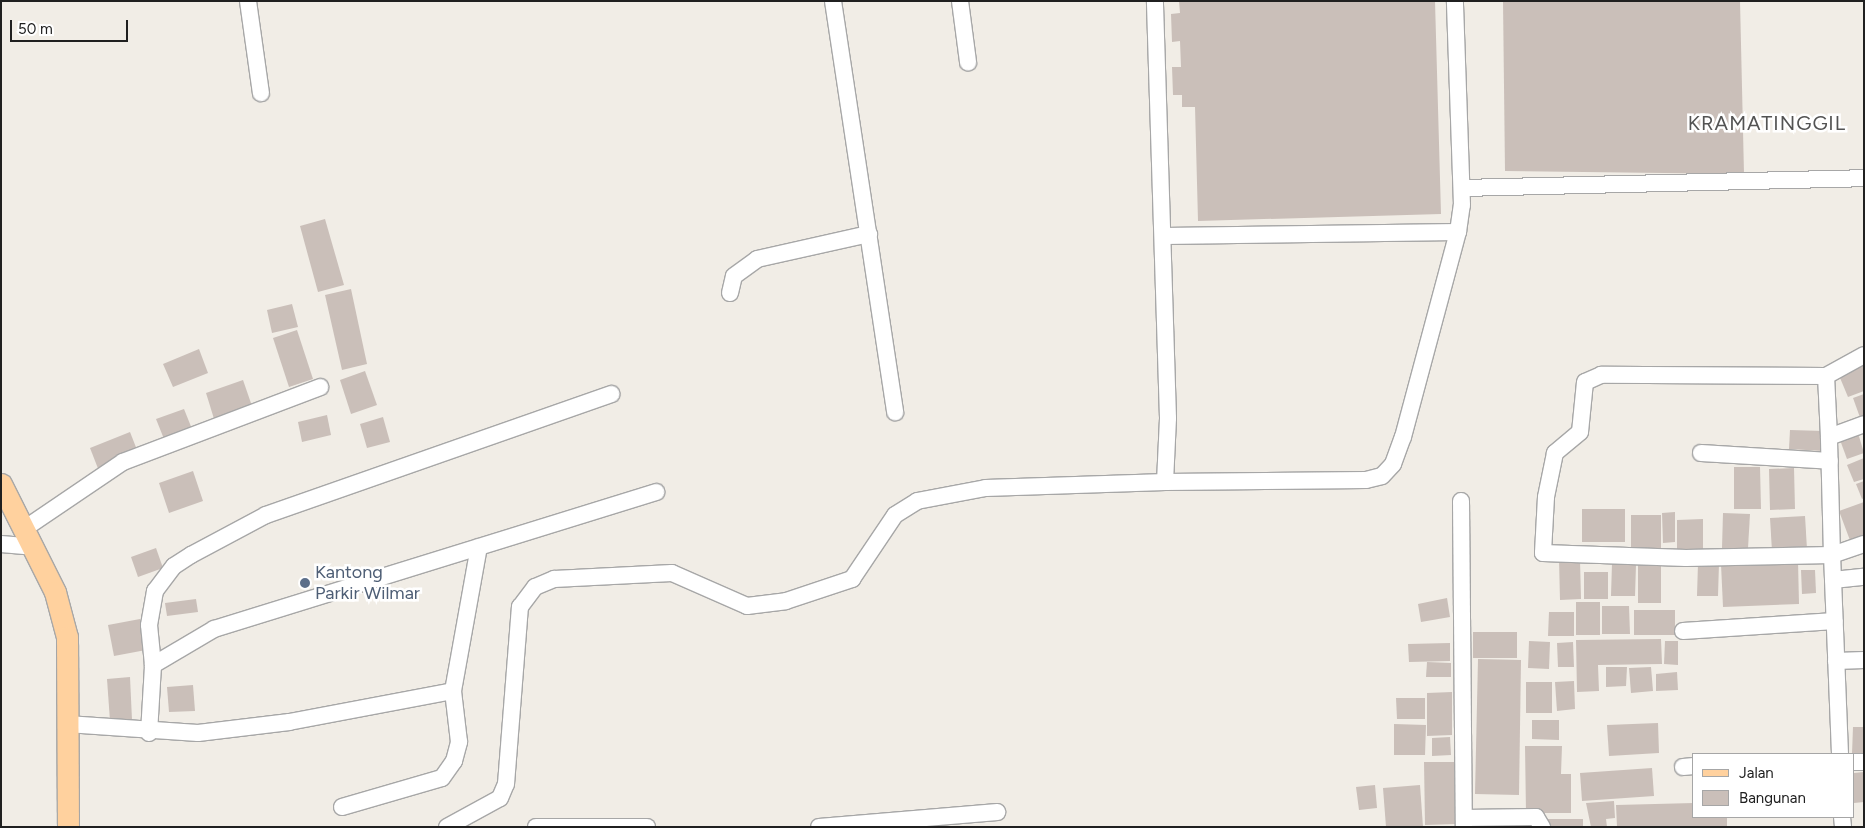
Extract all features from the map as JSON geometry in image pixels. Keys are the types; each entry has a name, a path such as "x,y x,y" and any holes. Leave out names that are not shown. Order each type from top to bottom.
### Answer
{"main road":[{"path":"1,484 55,592 67,637 68,827"}],"street":[{"path":"248,1 261,93"},
{"path":"834,1 895,412"},
{"path":"960,1 968,62"},
{"path":"1155,1 1164,236 1168,418 1165,482"},
{"path":"447,827 500,798 506,784 520,607 535,587 554,579 672,573 747,606 786,601 852,579 895,515 917,501 986,488 1165,482 1366,480 1382,476 1393,464 1403,437 1458,232 1462,188 1455,1"},
{"path":"1462,188 1864,178"},
{"path":"1164,236 1458,232"},
{"path":"730,293 734,276 757,259 869,234"},
{"path":"1864,355 1826,376 1591,377 1582,388 1580,432 1555,453 1542,548 1548,556 1832,555 1864,544"},
{"path":"1826,376 1830,437 1832,555 1840,753"},
{"path":"1,544 28,538 122,462 320,387"},
{"path":"149,733 153,665 149,625 155,591 174,566 266,515 611,394"},
{"path":"1830,437 1864,424"},
{"path":"1701,453 1830,461"},
{"path":"153,665 214,630 656,492"},
{"path":"1461,501 1464,822 1536,817 1542,827"},
{"path":"342,807 442,778 454,761 459,742 453,691 479,547"},
{"path":"1833,580 1864,577"},
{"path":"1682,631 1835,621"},
{"path":"1836,661 1864,660"},
{"path":"68,724 149,733 198,732 289,722 453,691"},
{"path":"819,827 997,812"},
{"path":"536,827 647,827"}],"building":[{"path":"1179,1 1435,1 1441,214 1198,221 1195,107 1182,107 1182,95 1173,95 1172,67 1181,67 1180,41 1172,42 1171,14 1180,13"},
{"path":"1503,1 1740,1 1744,174 1505,171"},
{"path":"325,219 344,285 318,292 300,226"},
{"path":"351,289 367,364 342,370 325,295"},
{"path":"292,304 298,327 272,333 267,310"},
{"path":"297,330 313,379 289,387 273,338"},
{"path":"199,349 208,373 173,387 163,364"},
{"path":"1864,363 1864,391 1848,397 1838,373"},
{"path":"365,371 377,405 351,414 340,380"},
{"path":"243,380 253,409 215,422 206,393"},
{"path":"1864,394 1864,423 1862,423 1853,398"},
{"path":"184,409 192,429 164,439 156,419"},
{"path":"327,415 331,435 302,442 298,422"},
{"path":"383,417 390,442 367,448 360,424"},
{"path":"1790,430 1824,431 1823,451 1789,449"},
{"path":"130,432 139,455 99,471 90,448"},
{"path":"1858,433 1864,453 1847,459 1840,440"},
{"path":"1864,458 1864,479 1854,482 1847,465"},
{"path":"1734,467 1760,467 1761,509 1734,509"},
{"path":"1794,468 1795,509 1770,510 1769,469"},
{"path":"193,471 203,501 169,513 159,483"},
{"path":"1864,481 1864,498 1862,499 1856,484"},
{"path":"1864,502 1864,538 1851,543 1839,511"},
{"path":"1582,509 1625,509 1625,542 1582,542"},
{"path":"1675,512 1675,542 1663,543 1662,513"},
{"path":"1723,513 1750,514 1748,548 1722,548"},
{"path":"1631,515 1661,515 1661,549 1631,549"},
{"path":"1805,516 1807,549 1772,551 1770,518"},
{"path":"1703,519 1703,553 1677,553 1677,520"},
{"path":"156,548 163,568 138,577 131,557"},
{"path":"1559,559 1580,560 1581,599 1560,600"},
{"path":"1798,561 1799,604 1723,607 1721,564"},
{"path":"1612,563 1636,564 1635,596 1611,596"},
{"path":"1638,563 1661,564 1661,603 1638,603"},
{"path":"1698,563 1719,563 1718,596 1697,596"},
{"path":"1801,570 1815,570 1816,593 1802,594"},
{"path":"1584,572 1608,572 1608,599 1584,599"},
{"path":"1447,598 1450,617 1421,622 1418,604"},
{"path":"196,599 198,612 167,616 165,603"},
{"path":"1576,602 1600,602 1600,635 1576,635"},
{"path":"1602,606 1629,606 1630,634 1602,634"},
{"path":"1634,610 1675,610 1675,635 1634,635"},
{"path":"1549,612 1574,612 1574,636 1548,636"},
{"path":"140,619 146,650 114,656 108,625"},
{"path":"1473,632 1517,632 1517,658 1473,658"},
{"path":"1661,639 1662,664 1598,665 1599,691 1577,692 1576,640"},
{"path":"1529,641 1550,642 1549,669 1528,668"},
{"path":"1665,641 1678,641 1678,665 1664,664"},
{"path":"1573,642 1574,667 1558,667 1557,643"},
{"path":"1450,643 1450,661 1409,662 1408,644"},
{"path":"1478,659 1521,660 1519,795 1475,794"},
{"path":"1427,662 1451,663 1451,677 1426,677"},
{"path":"1606,667 1627,667 1626,686 1606,687"},
{"path":"1651,667 1653,691 1631,693 1629,668"},
{"path":"1677,672 1678,690 1656,691 1656,674"},
{"path":"130,677 132,720 110,721 107,679"},
{"path":"1574,681 1575,709 1557,711 1555,682"},
{"path":"1526,682 1552,682 1552,713 1526,713"},
{"path":"193,685 195,711 169,712 167,687"},
{"path":"1452,692 1452,735 1427,736 1427,693"},
{"path":"1396,698 1425,698 1425,719 1397,719"},
{"path":"1532,720 1559,720 1559,740 1532,739"},
{"path":"1658,723 1659,753 1609,756 1607,725"},
{"path":"1394,724 1426,725 1425,755 1394,755"},
{"path":"1853,727 1864,727 1864,757 1852,753"},
{"path":"1450,737 1451,755 1432,756 1432,738"},
{"path":"1525,746 1562,746 1561,774 1571,774 1571,813 1526,813"},
{"path":"1424,762 1454,762 1455,824 1425,825"},
{"path":"1652,768 1654,796 1582,801 1580,773"},
{"path":"1864,772 1864,802 1855,803 1855,773"},
{"path":"1375,785 1377,808 1359,810 1356,787"},
{"path":"1420,785 1423,827 1386,827 1383,788"},
{"path":"1614,801 1615,818 1606,819 1607,827 1591,827 1586,803"},
{"path":"1692,803 1692,818 1727,818 1727,827 1617,827 1616,805"},
{"path":"1546,819 1583,819 1583,827 1546,827"}],"place":[{"name":"Kantong Parkir Wilmar","path":"305,583"}],"district":[{"name":"KRAMATINGGIL","path":"1767,123"}]}
